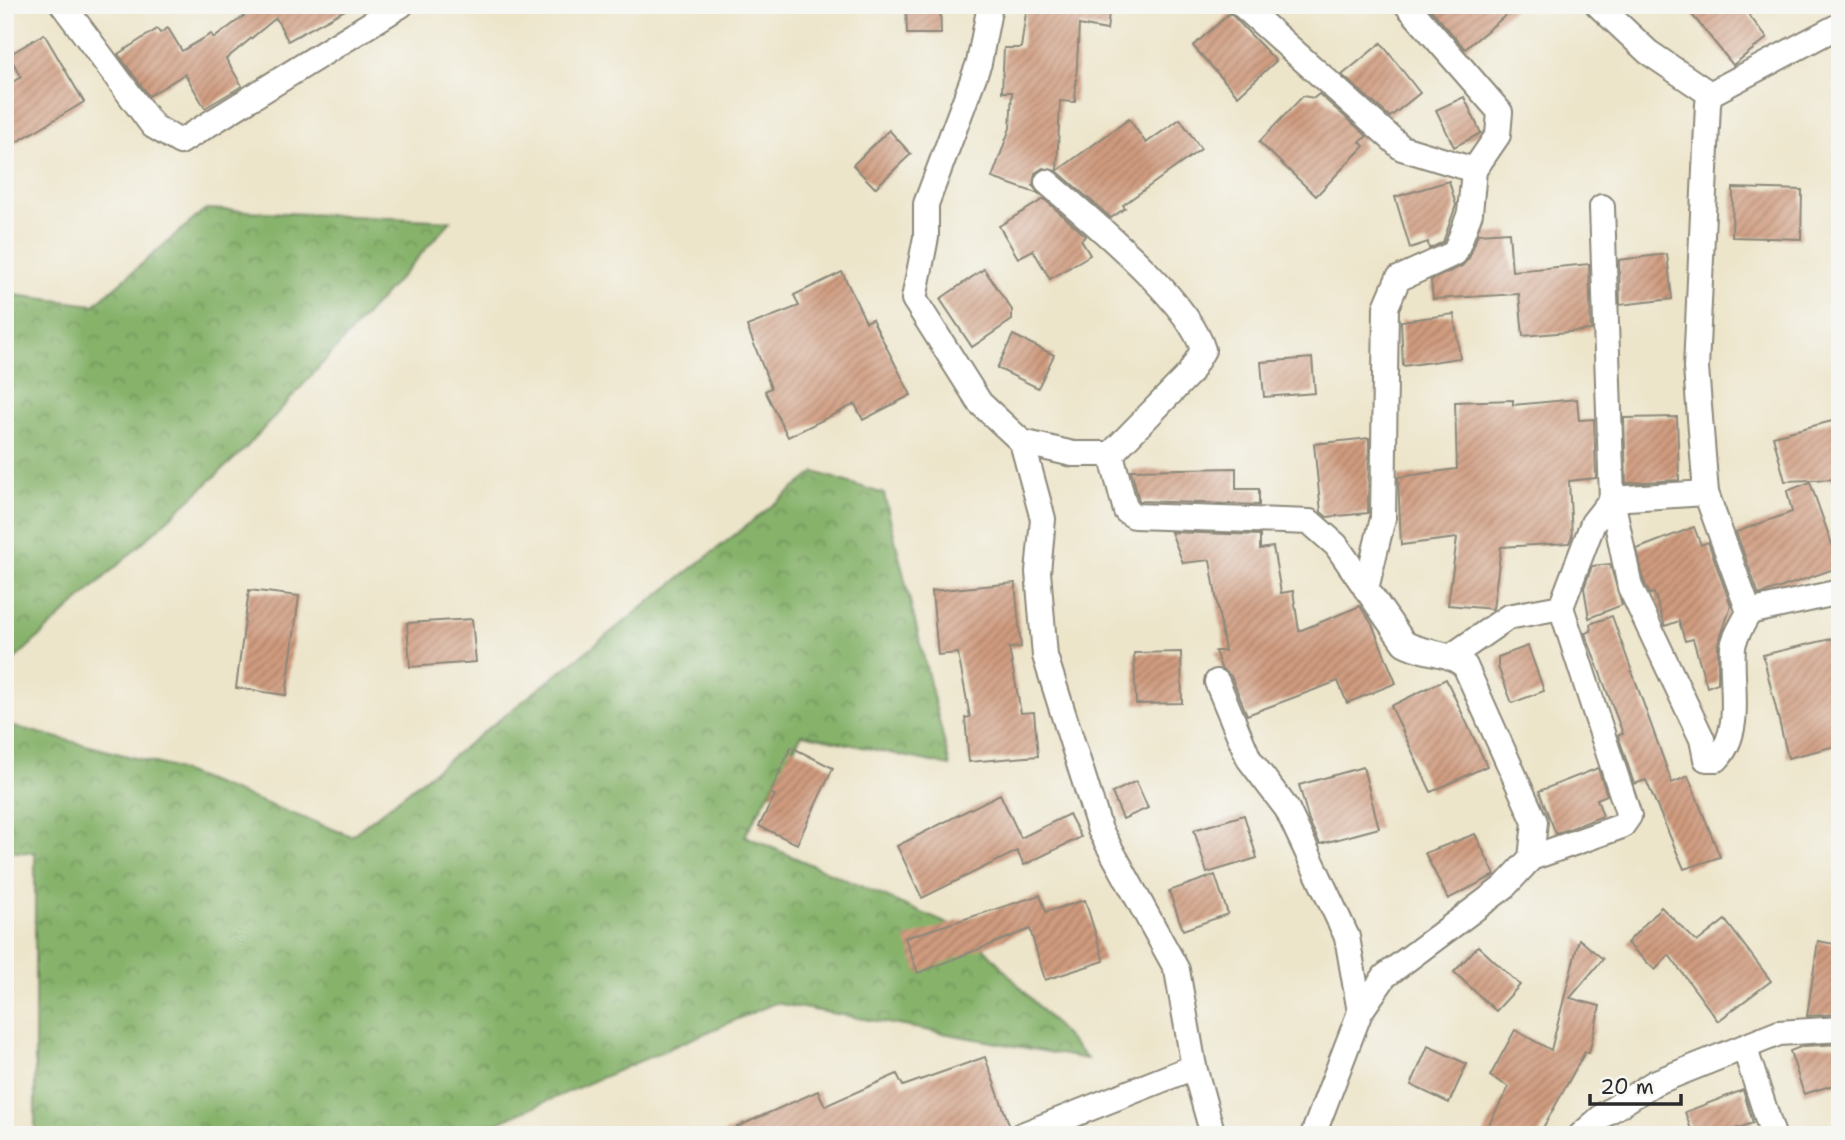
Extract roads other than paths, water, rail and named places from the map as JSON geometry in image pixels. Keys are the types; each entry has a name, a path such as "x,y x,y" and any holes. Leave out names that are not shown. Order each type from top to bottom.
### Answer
{"street":[{"path":"63,5 153,126 180,142 401,5"},
{"path":"990,5 979,63 926,204 926,237 914,299 980,403 1022,442 1073,454 1111,454 1189,374 1203,350 1198,332 1126,251 1047,182"},
{"path":"1242,5 1402,148 1474,170"},
{"path":"1366,589 1383,518 1386,307 1398,279 1455,253 1470,213 1474,170 1498,135 1500,112 1407,5"},
{"path":"1598,5 1648,52 1710,94"},
{"path":"1710,94 1840,25"},
{"path":"1602,207 1612,499 1630,587 1702,738 1706,759 1717,759 1728,747 1733,722 1733,644 1749,612 1706,494 1696,368 1710,94"},
{"path":"1022,442 1043,519 1038,572 1045,656 1100,830 1177,970 1194,1067 1213,1135"},
{"path":"1111,454 1126,511 1134,516 1310,522 1336,545 1404,643 1420,652 1454,656 1465,666 1535,822 1531,858"},
{"path":"1313,1135 1360,1012 1385,976 1504,887 1531,858 1622,826 1629,816 1561,607 1593,523 1612,499 1706,494"},
{"path":"1749,612 1840,592"},
{"path":"1454,656 1507,617 1561,607"},
{"path":"1216,682 1249,759 1287,809 1347,937 1360,1012"},
{"path":"1581,1135 1605,1114 1654,1083 1745,1049 1779,1033 1840,1029"},
{"path":"1745,1049 1773,1135"},
{"path":"1022,1135 1194,1067"}]}
